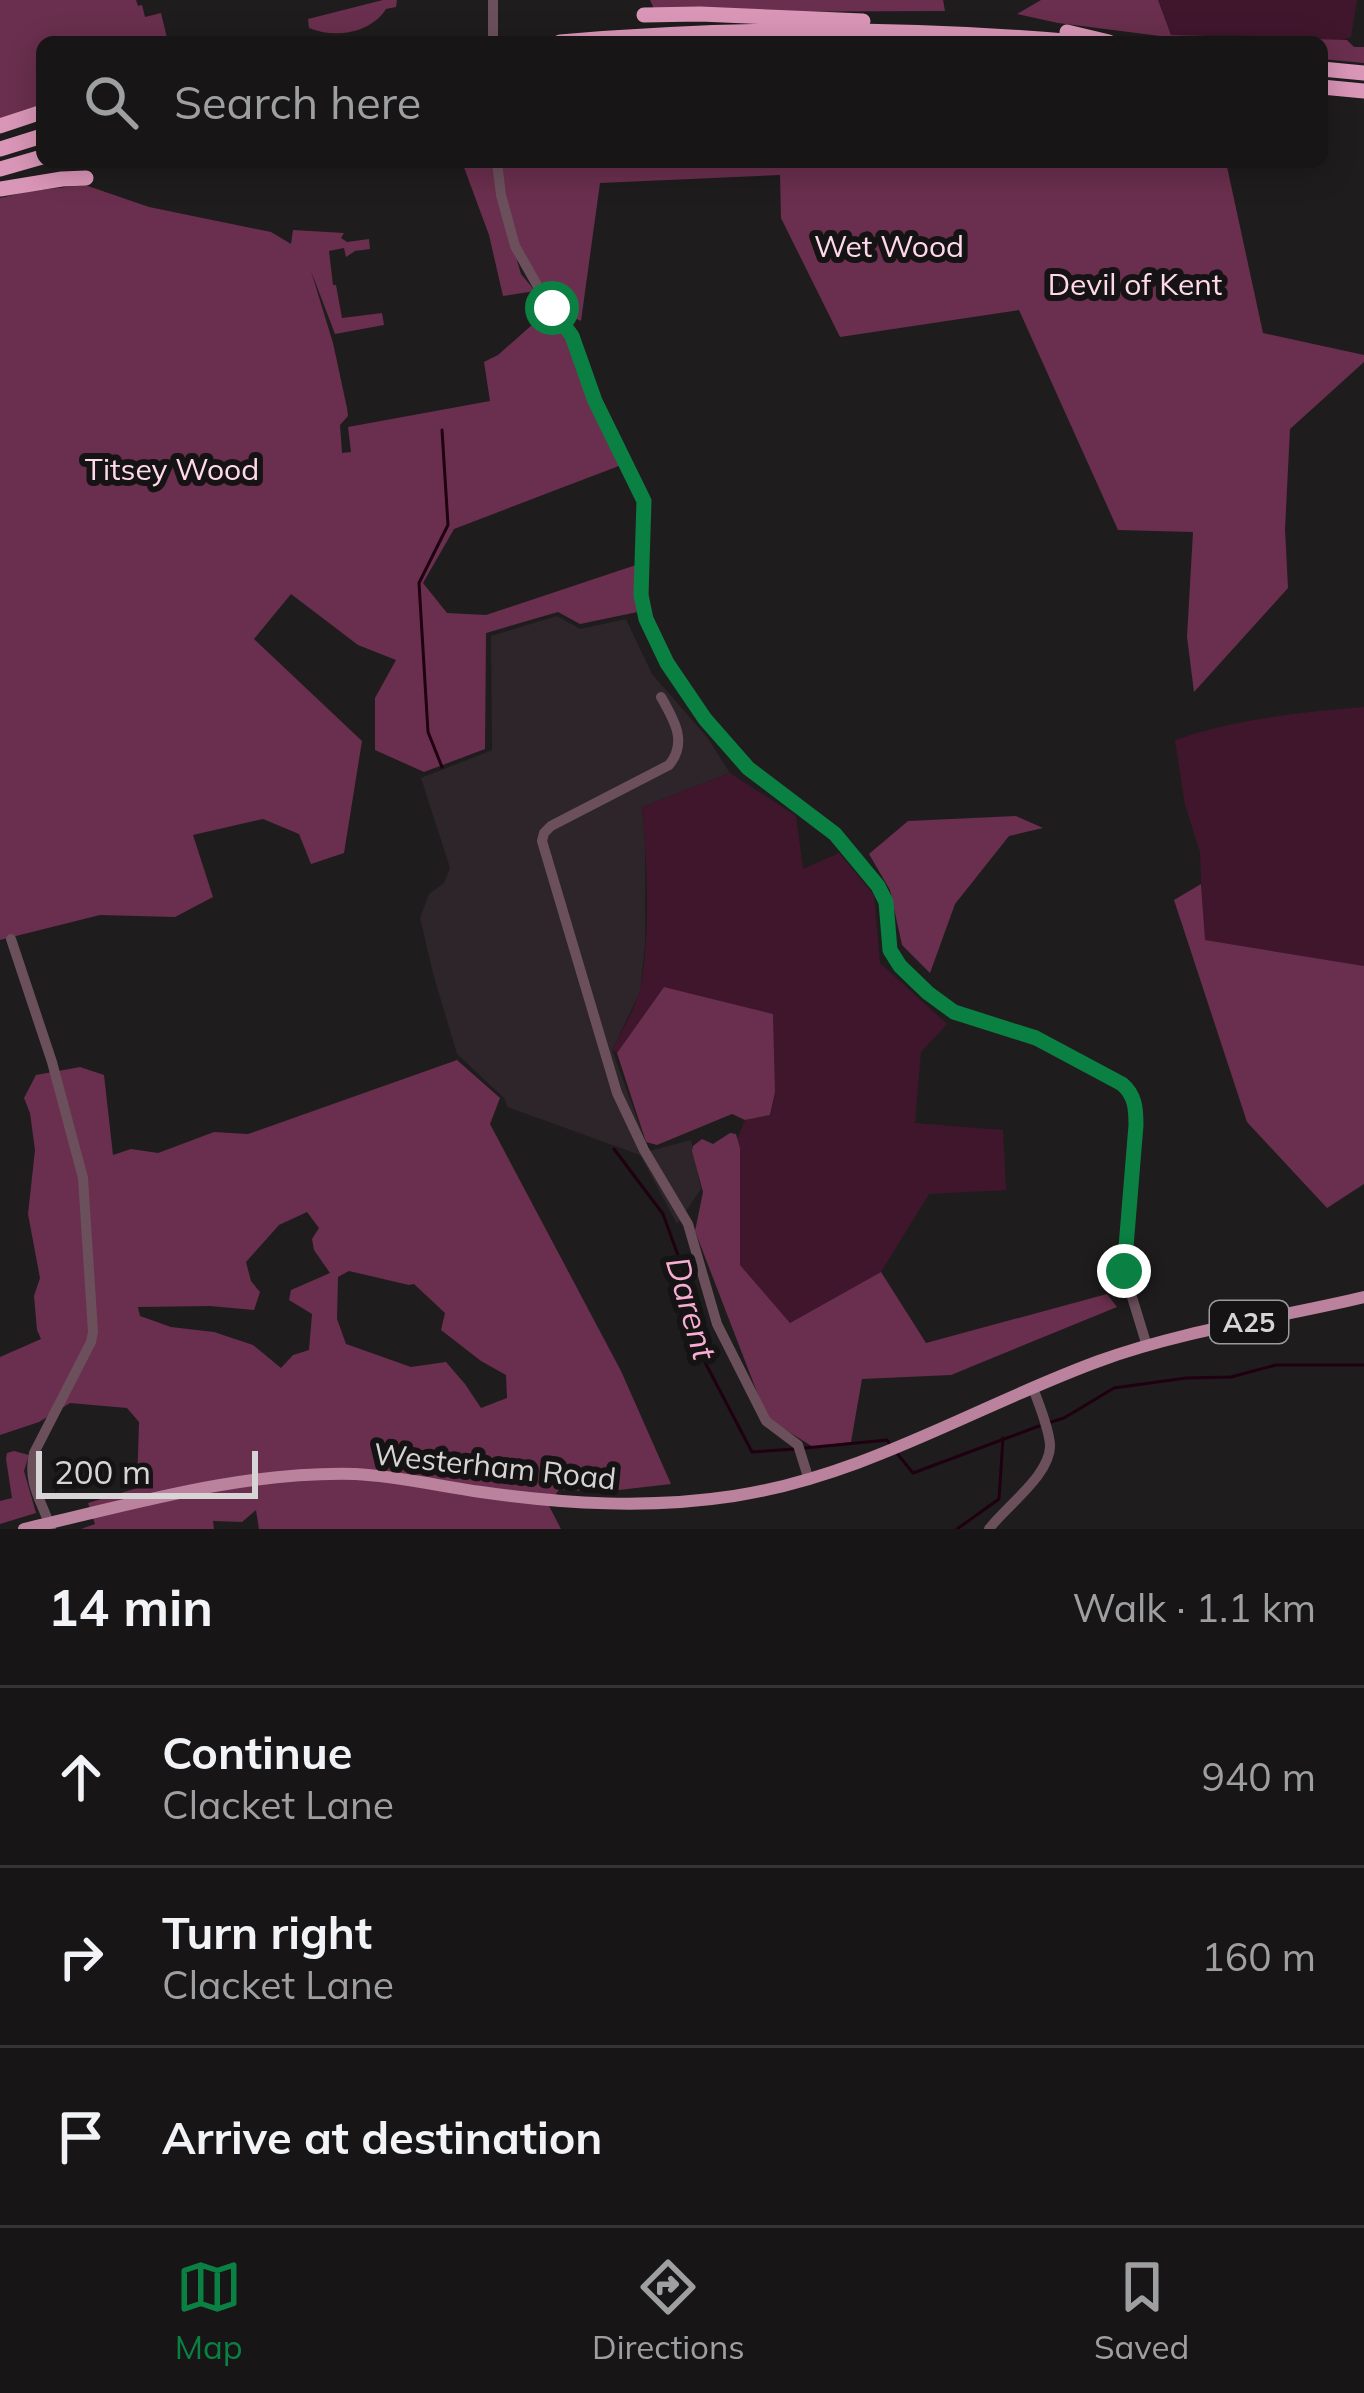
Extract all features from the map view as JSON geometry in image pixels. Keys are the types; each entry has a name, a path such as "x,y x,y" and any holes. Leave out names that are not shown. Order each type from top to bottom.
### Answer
{"highway":[{"path":"644,15 995,26 1082,36"},
{"path":"651,36 793,31 980,36"},
{"path":"1328,70 1364,73"},
{"path":"1328,88 1364,91"},
{"path":"0,126 36,114"},
{"path":"0,149 36,138"},
{"path":"0,169 36,159"},
{"path":"0,189 86,178"}],"main road":[{"name":"Westerham Road","path":"24,1529 215,1485 307,1474 383,1476 616,1505 716,1498 809,1480 1099,1361 1364,1297"}],"street":[{"path":"498,168 515,246 567,327 595,401 644,501 643,609 678,680 736,756 835,834 878,886 886,902 890,950 928,993 954,1012 1036,1038 1130,1091 1136,1125 1124,1271 1148,1346"},
{"path":"661,698 679,737 674,758 551,826 542,841 617,1093 640,1144 688,1224 717,1324 766,1420 798,1444 809,1480"},
{"path":"11,939 52,1062 83,1178 90,1262 93,1338 30,1469 51,1526"},
{"path":"989,1529 1047,1460 1050,1443 1033,1388"}],"shaded area":[{"path":"1158,0 1357,0 1351,37 1340,40 1328,41 1328,36 1171,35"},
{"path":"557,616 580,629 626,619 652,674 707,737 730,773 642,807 645,946 640,992 612,1050 649,1151 691,1140 701,1189 677,1224 640,1155 507,1107 505,1099 457,1054 420,918 429,894 444,883 450,868 421,778 492,750 491,636"},
{"path":"1364,707 1364,966 1204,940 1200,852 1185,805 1175,740 1268,718"},
{"path":"730,773 796,816 803,869 839,853 874,895 880,963 947,1024 921,1052 915,1123 1003,1130 1006,1190 929,1194 881,1272 790,1323 740,1265 737,1140 745,1120 771,1115 773,1014 664,987 617,1053 612,1050 635,1005 646,947 642,807"}],"green space":[{"path":"0,0 136,0 145,17 161,13 167,36 36,36 36,107 0,119"},
{"path":"397,0 396,7 362,28 341,33 309,28 308,19"},
{"path":"650,0 943,0 945,11 661,12"},
{"path":"1041,0 1158,0 1171,35 1206,36 1160,36 1017,14"},
{"path":"1328,39 1364,47 1364,63 1328,60"},
{"name":"Titsey Wood","path":"464,168 1227,168 1263,333 1364,355 1364,362 1290,429 1285,529 1288,588 1194,692 1187,637 1193,532 1118,530 1019,310 840,337 781,218 780,175 600,183 581,321 555,309 624,464 454,529 423,583 447,613 486,615 636,565 647,610 580,624 558,612 486,633 485,749 424,772 375,750 375,698 396,660 358,645 291,594 254,639 362,741 344,853 311,864 299,834 263,819 193,835 213,897 175,917 100,915 0,940 0,198 85,185 149,207 271,232 291,244 293,230 344,233 341,238 347,242 369,239 370,249 346,257 344,248 329,251 333,285 342,318 382,313 384,325 335,334 311,271 347,408 348,416 340,425 342,453 351,452 348,427 490,401 484,362 551,308 511,240 521,274 535,291 503,296 489,235"},
{"path":"1016,816 1043,828 1009,836 955,904 930,973 902,945 890,890 869,854 908,821"},
{"path":"1201,884 1205,940 1364,966 1364,1184 1327,1208 1247,1122 1174,900"},
{"path":"664,987 773,1014 775,1092 770,1115 745,1120 732,1114 657,1145 646,1142 617,1053"},
{"path":"457,1060 500,1098 490,1124 621,1371 671,1484 610,1491 559,1490 548,1504 561,1529 259,1529 256,1510 242,1522 213,1521 214,1529 81,1529 95,1524 88,1503 137,1488 139,1422 127,1408 70,1403 39,1422 0,1435 0,1357 41,1339 34,1296 40,1278 28,1214 35,1150 24,1098 36,1075 80,1067 104,1075 113,1155 131,1149 158,1153 214,1132 248,1134","holes":["307,1212 319,1228 312,1239 314,1250 330,1273 291,1290 289,1300 312,1314 309,1350 293,1355 281,1368 253,1345 140,1316 138,1307 254,1310 260,1292 246,1262 279,1225","349,1271 414,1284 445,1313 441,1330 506,1375 507,1398 481,1408 446,1362 411,1367 346,1344 337,1319 338,1277"]},
{"path":"736,1134 740,1148 740,1265 790,1323 881,1272 926,1343 1107,1294 1117,1307 951,1375 862,1379 851,1442 813,1447 767,1418 695,1231 703,1192 693,1146 702,1139 713,1144"},
{"path":"14,1451 29,1455 24,1471 36,1513 0,1524 0,1501 12,1498 6,1459"}],"waterway":[{"name":"Darent","path":"442,430 448,525 419,583 428,732 442,767"},
{"name":"Darent","path":"614,1149 663,1214 699,1313 697,1347 752,1452 795,1449"},
{"name":"Darent","path":"1051,1422 1114,1388 1231,1377 1276,1365 1364,1365"},
{"name":"Darent","path":"895,1451 913,1473 1039,1426"},
{"path":"957,1529 999,1499 1003,1438"},
{"name":"Darent","path":"805,1448 889,1443"}],"route":[{"path":"552,308 572,336 595,401 644,501 641,595 646,619 667,663 705,719 748,768 835,834 878,886 886,902 890,950 928,993 954,1012 1036,1038 1130,1091 1136,1125 1124,1271"}],"park label":[{"name":"Wet Wood","path":"889,246"},
{"name":"Devil of Kent","path":"1135,284"}]}
